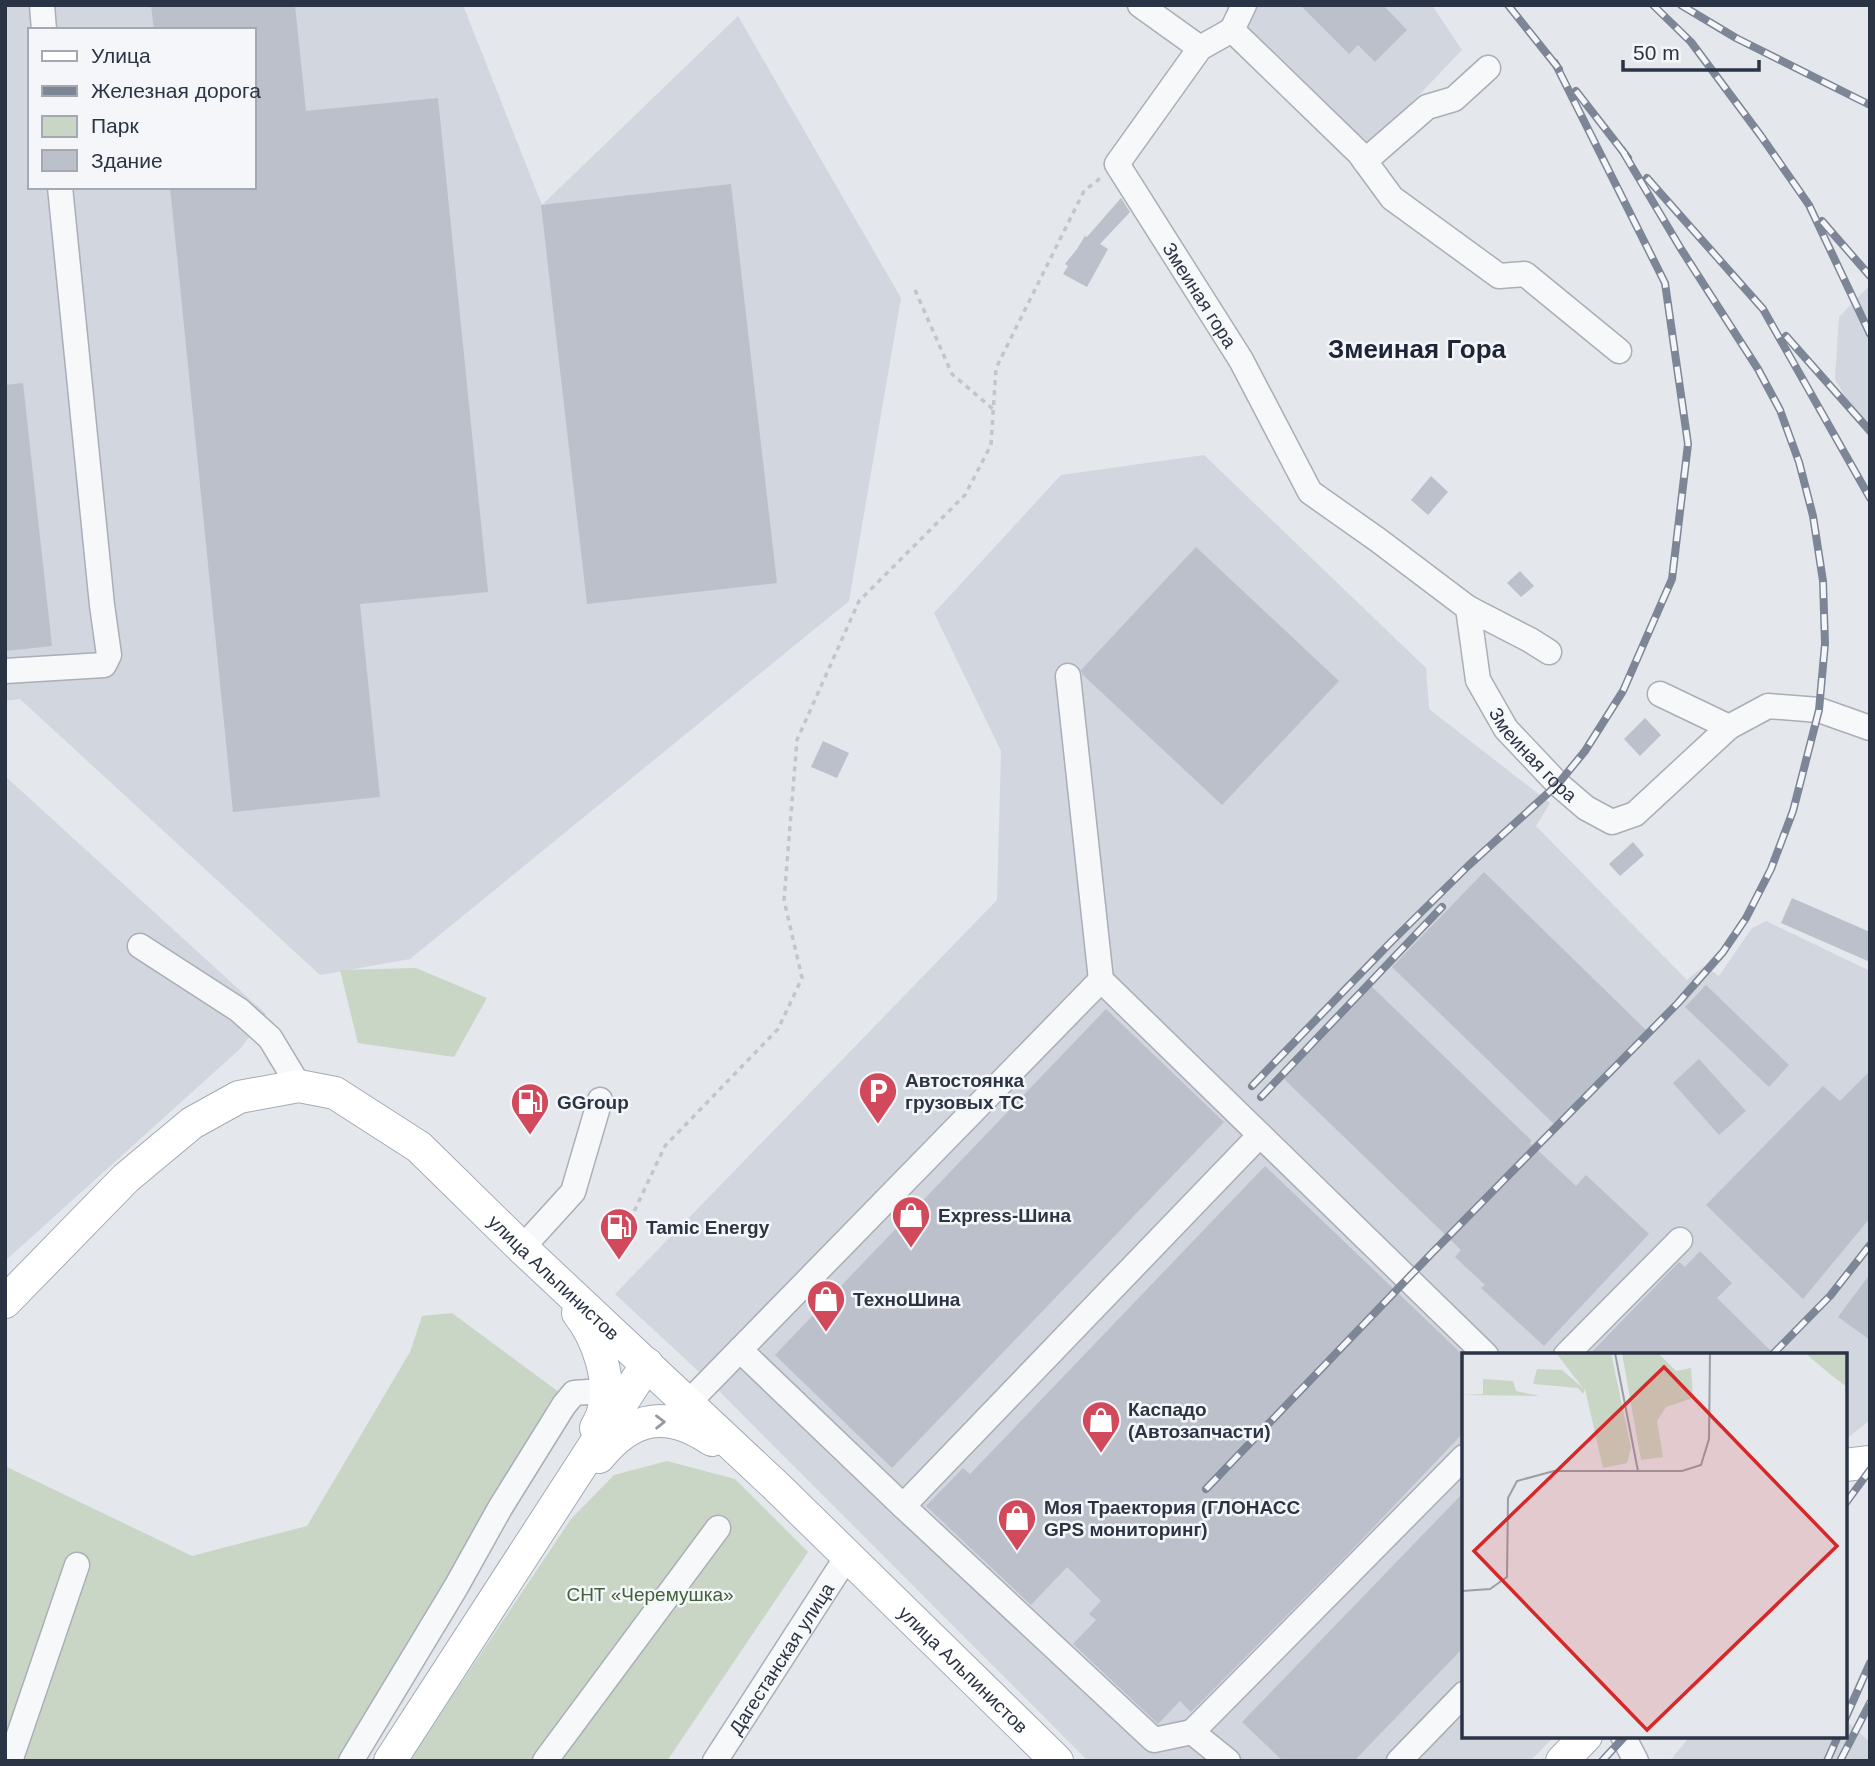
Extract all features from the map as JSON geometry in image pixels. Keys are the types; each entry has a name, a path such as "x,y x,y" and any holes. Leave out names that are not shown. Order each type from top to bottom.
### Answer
{"main road":[{"name":"улица Альпинистов","path":"5,1302 127,1178 192,1123 239,1097 299,1086 335,1093 419,1147 848,1555 1058,1761"},
{"path":"526,1251 586,1324 598,1347 605,1380 604,1411 577,1471"},
{"path":"390,1761 647,1364"},
{"path":"540,1528 602,1452 622,1433 632,1427 655,1421 667,1420 698,1431 777,1487"},
{"path":"1847,1465 1870,1462"},
{"path":"1562,1761 1584,1738"}],"street":[{"path":"42,5 44,28"},
{"path":"1140,5 1200,48"},
{"path":"1117,164 1200,48 1232,30 1244,5"},
{"path":"1232,30 1359,153 1392,198 1499,276 1525,274 1619,351"},
{"path":"1365,161 1427,107 1454,99 1488,68"},
{"name":"Змеиная гора","path":"1117,164 1241,360 1310,492 1468,608 1478,680 1506,729 1558,784 1586,808 1612,822 1635,814 1729,727"},
{"path":"5,671 104,665 109,655 60,189"},
{"path":"1468,608 1549,652"},
{"path":"1068,676 1101,980 1484,1353"},
{"path":"1660,694 1729,727 1768,706 1819,710 1870,728"},
{"path":"140,946 239,1010 270,1038 299,1086"},
{"path":"687,1404 1101,980"},
{"path":"526,1251 573,1192 600,1100"},
{"path":"903,1506 1261,1135"},
{"path":"1568,1353 1680,1240"},
{"path":"740,1350 1154,1740 1192,1732 1462,1459"},
{"path":"351,1761 564,1405 574,1393 606,1394"},
{"path":"545,1761 718,1528"},
{"name":"Дагестанская улица","path":"715,1761 848,1555"},
{"path":"10,1761 77,1565"},
{"path":"1399,1761 1462,1696"},
{"path":"1192,1732 1228,1761"},
{"path":"1624,1738 1636,1761"}],"path":[{"path":"630,1220 665,1146 778,1029 802,978 784,900 796,740 859,601 965,495 991,445 996,368 1084,191 1117,164"},
{"path":"915,290 952,374 993,409"}],"shaded area":[{"path":"5,5 463,5 542,205 738,16 901,298 849,601 410,959 320,975 20,699 5,701"},
{"path":"1224,5 1432,5 1462,50 1372,144 1322,111"},
{"path":"1870,285 1870,440 1835,379 1839,317"},
{"path":"1204,455 1426,668 1429,709 1550,803 1536,826 1687,980 1704,966 1719,976 1752,928 1766,921 1870,971 1870,1420 1847,1438 1847,1353 1462,1353 1462,1738 1553,1738 1530,1761 1088,1761 709,1381 615,1294 997,900 1001,751 934,613 1061,475"},
{"path":"5,776 266,1014 241,1048 5,1261"},
{"path":"1847,1722 1870,1742 1870,1761 1670,1761 1688,1738 1847,1738"}],"green space":[{"path":"416,968 487,998 454,1057 358,1043 340,970"},
{"path":"452,1313 579,1407 534,1474 469,1586 349,1761 5,1761 5,1469 7,1467 192,1556 307,1526 410,1352 422,1316"},
{"name":"СНТ «Черемушка»","path":"667,1461 735,1479 808,1552 667,1761 409,1761 571,1519 614,1475"}],"building":[{"path":"151,5 295,5 306,111 438,98 488,592 360,604 380,797 233,812 170,189 256,189 256,28 154,28"},
{"path":"1300,5 1383,5 1407,30 1375,62 1358,45 1349,54"},
{"path":"731,184 777,583 587,604 541,205"},
{"path":"1121,198 1130,212 1100,244 1108,249 1087,287 1063,274 1068,266 1065,264 1085,236 1087,237"},
{"path":"23,383 52,646 5,651 5,385"},
{"path":"1431,476 1448,492 1428,515 1411,500"},
{"path":"1196,547 1339,681 1222,805 1083,675 1081,670"},
{"path":"1520,571 1534,586 1521,597 1507,583"},
{"path":"1645,718 1661,735 1640,756 1624,739"},
{"path":"823,741 849,753 837,778 811,767"},
{"path":"1633,842 1644,855 1620,876 1609,864"},
{"path":"1484,872 1648,1032 1557,1127 1392,967"},
{"path":"1792,898 1870,932 1870,962 1781,923"},
{"path":"1369,984 1576,1186 1586,1175 1649,1234 1544,1346 1481,1288 1485,1285 1455,1257 1461,1250 1281,1076"},
{"path":"1706,985 1789,1065 1769,1087 1685,1007"},
{"path":"1106,1009 1224,1122 892,1468 775,1355"},
{"path":"1699,1059 1746,1111 1719,1135 1673,1083"},
{"path":"1870,1071 1870,1218 1803,1299 1706,1205 1823,1086 1840,1101"},
{"path":"1265,1166 1462,1354 1462,1434 1349,1553 1191,1712 1180,1701 1158,1724 1073,1644 1096,1620 1089,1614 1101,1601 1067,1567 1031,1605 926,1506 963,1468 970,1474"},
{"path":"1700,1251 1732,1283 1717,1298 1773,1353 1591,1353 1679,1262 1685,1267"},
{"path":"1870,1274 1870,1340 1838,1317"},
{"path":"1462,1494 1462,1649 1354,1761 1283,1761 1242,1722"}],"railway":[{"path":"1508,5 1559,69"},
{"path":"1653,5 1691,42 1809,205 1870,334"},
{"path":"1681,5 1736,38 1870,105"},
{"path":"1252,1086 1468,866 1558,784 1585,751 1623,691 1672,579 1688,444 1665,283 1555,63"},
{"path":"1576,91 1628,158"},
{"path":"1206,1489 1432,1253 1678,1003 1723,952 1746,918 1771,869 1793,811 1819,710 1825,644 1823,581 1813,516 1799,462 1780,410 1758,369 1681,249 1622,150"},
{"path":"1647,178 1763,309 1870,498"},
{"path":"1822,221 1870,276"},
{"path":"1786,336 1870,431"},
{"path":"1261,1097 1442,907"},
{"path":"1774,1353 1830,1296 1870,1245"},
{"path":"1847,1501 1870,1470"},
{"path":"1847,1715 1870,1663"},
{"path":"1840,1761 1870,1703"},
{"path":"1602,1761 1623,1738"},
{"path":"1827,1761 1837,1738"}],"place":[{"name":"Автостоянка грузовых ТС","path":"878,1125"},
{"name":"GGroup","path":"530,1136"},
{"name":"Express-Шина","path":"911,1249"},
{"name":"Tamic Energy","path":"619,1261"},
{"name":"ТехноШина","path":"826,1333"},
{"name":"Каспадо (Автозапчасти)","path":"1101,1454"},
{"name":"Моя Траектория (ГЛОНАСС GPS мониторинг)","path":"1017,1552"}],"district":[{"name":"Змеиная Гора","path":"1417,349"}]}
